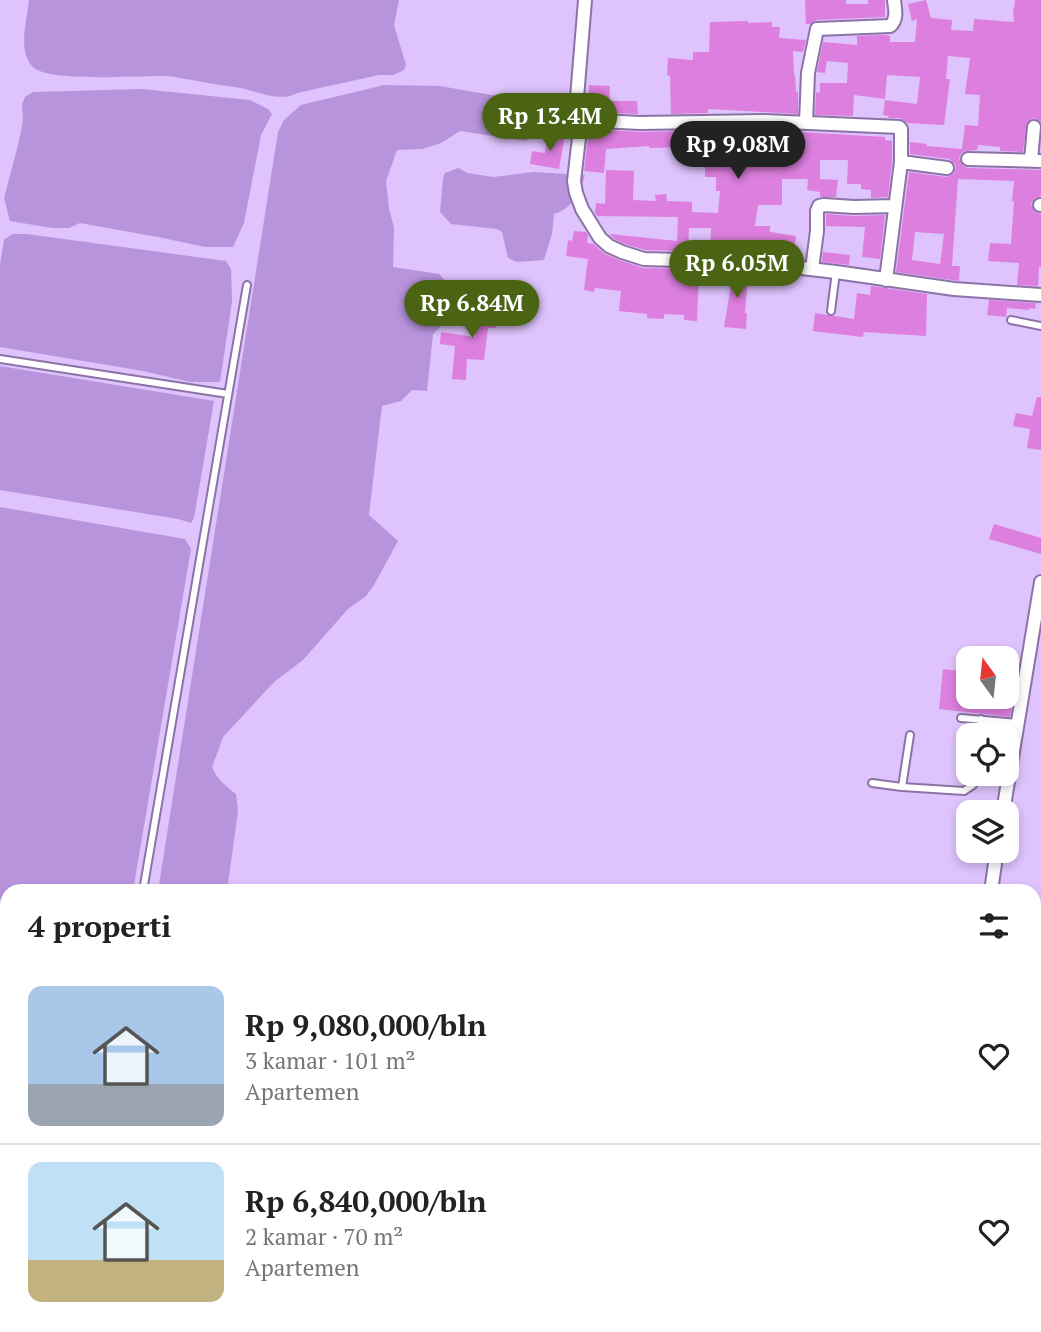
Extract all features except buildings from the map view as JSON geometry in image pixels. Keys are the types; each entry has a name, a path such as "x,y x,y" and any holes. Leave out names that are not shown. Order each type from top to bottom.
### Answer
{"street":[{"path":"585,0 576,110 581,120 640,123 764,121 899,127 902,139 901,162 886,280"},
{"path":"806,122 808,73 817,29 890,26 896,17 894,0"},
{"path":"581,120 574,181 576,193 582,209 600,238 622,252 644,260 749,262 954,289 1041,295"},
{"path":"968,159 1036,161 1034,127"},
{"path":"901,162 947,168"},
{"path":"812,270 819,206 895,206"},
{"path":"1018,723 1041,582"},
{"path":"992,884 995,863"}],"lane":[{"path":"831,312 836,272"},
{"path":"144,884 247,285"},
{"path":"1011,320 1041,326"},
{"path":"0,359 228,394"},
{"path":"961,718 1018,723"},
{"path":"980,723 981,719"},
{"path":"902,787 910,735"},
{"path":"872,783 964,791 972,786"}],"shaded area":[{"path":"29,0 399,0 394,25 406,65 404,70 393,75 379,75 285,97 166,76 57,75 33,67 25,52 24,35"},
{"path":"384,85 440,86 532,102 531,127 527,141 460,131 441,143 423,149 397,150 386,181 394,228 393,267 439,274 455,291 456,307 433,334 427,391 412,390 401,401 382,406 369,515 398,541 366,596 348,609 303,660 274,682 223,737 212,767 222,782 236,794 238,811 228,884 159,884 278,132 284,120 301,105"},
{"path":"142,89 250,100 272,114 261,135 244,223 233,247 205,247 80,223 69,228 52,228 10,221 4,198 23,121 22,104 25,97 33,92"},
{"path":"458,168 468,173 493,177 533,172 585,175 575,199 554,214 552,234 544,260 517,262 508,258 502,232 497,229 451,224 440,212 445,173"},
{"path":"12,234 226,261 231,269 232,302 220,382 190,382 143,371 0,347 0,264 4,240"},
{"path":"0,366 214,401 191,523 0,490"},
{"path":"0,507 185,539 191,549 134,884 0,884"}]}
